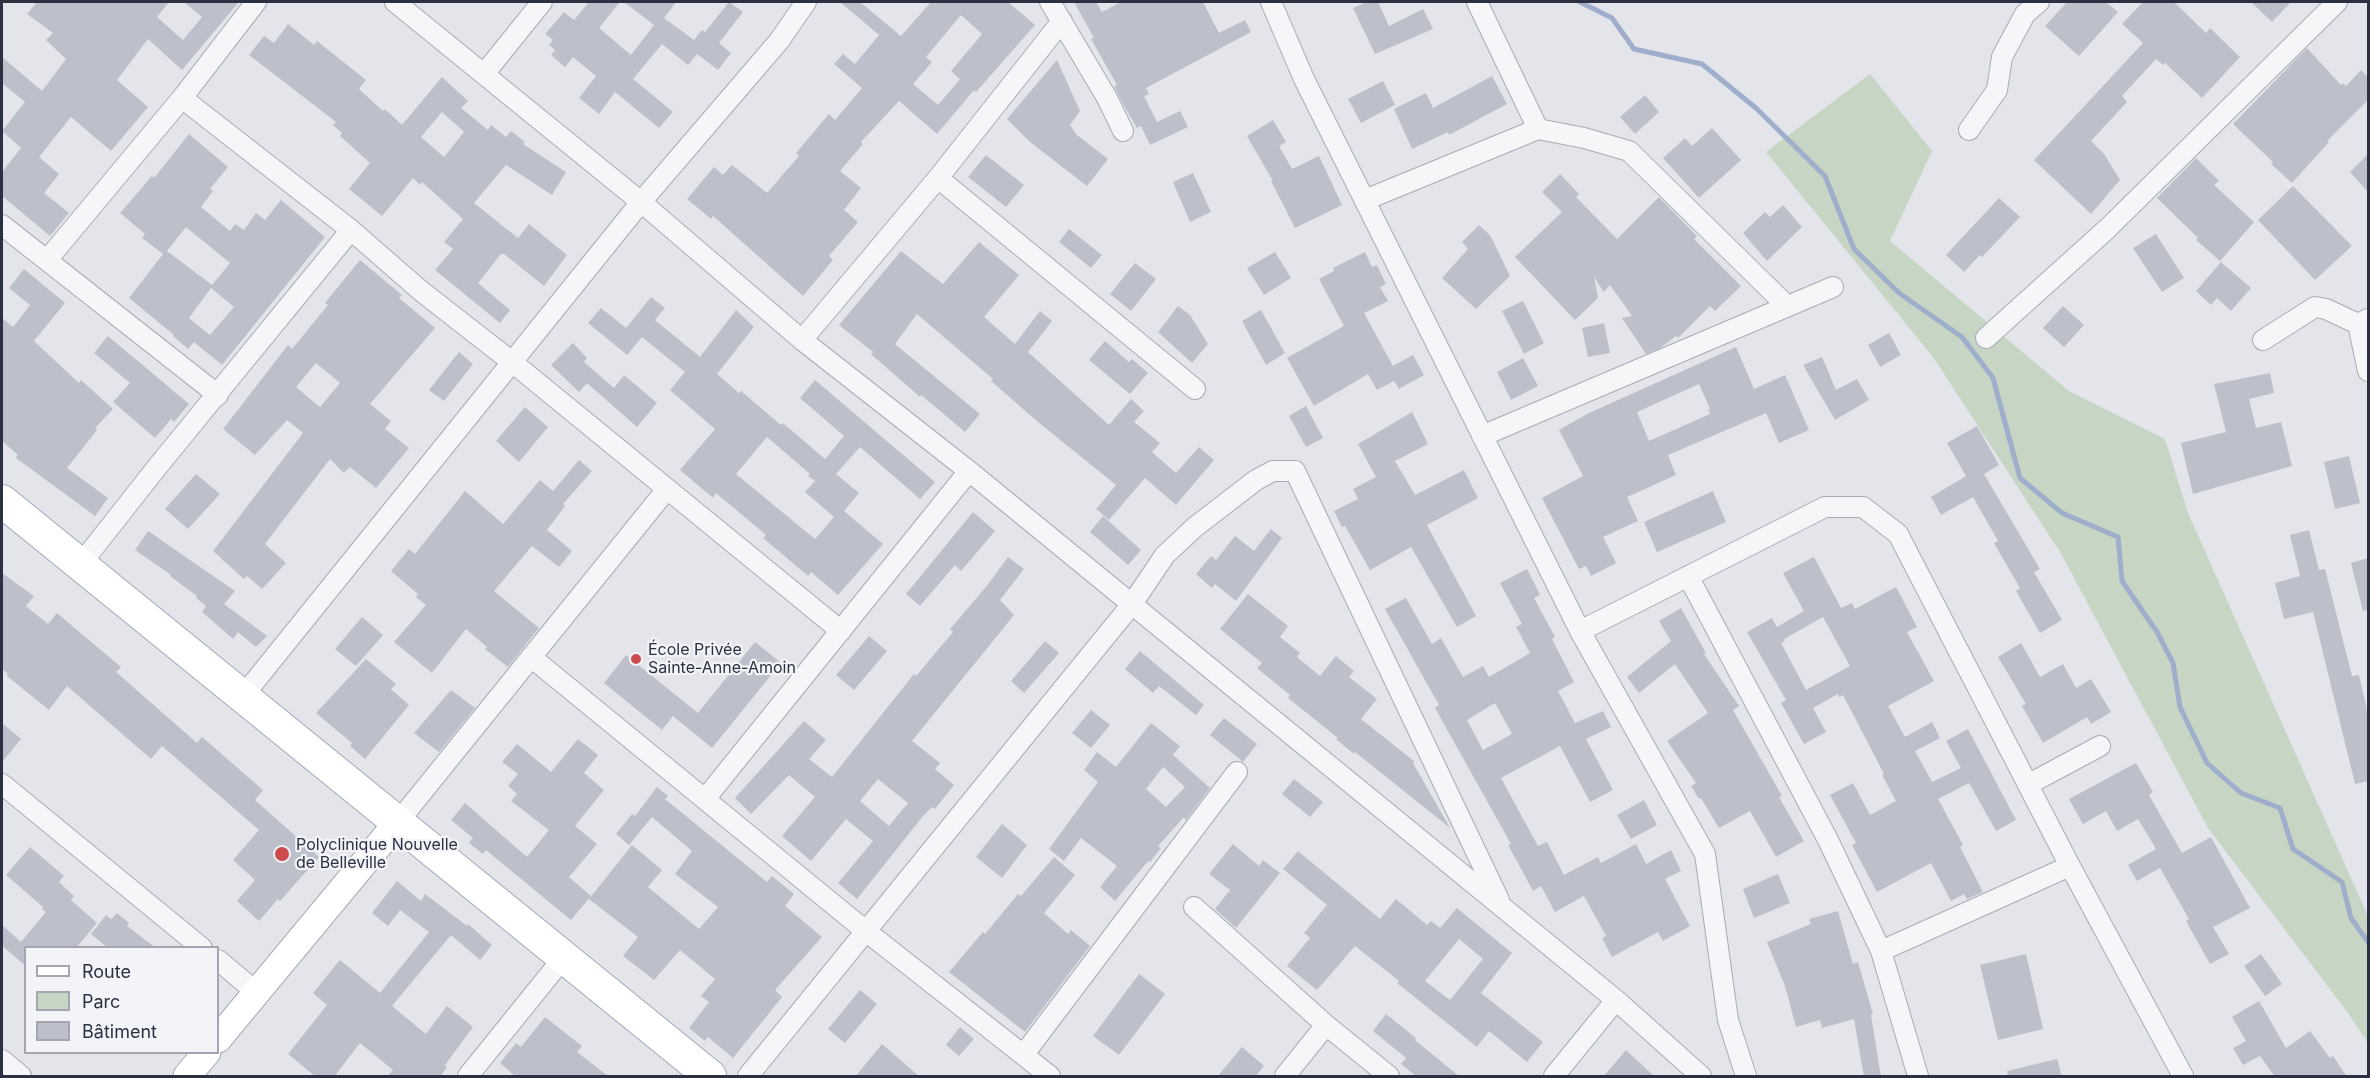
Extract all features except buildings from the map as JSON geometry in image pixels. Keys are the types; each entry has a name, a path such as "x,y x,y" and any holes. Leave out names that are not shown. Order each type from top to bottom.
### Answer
{"main road":[{"path":"2,501 710,1077"}],"street":[{"path":"47,260 182,98 256,2"},
{"path":"395,2 641,202 802,339 969,471 1616,1000 1701,1077"},
{"path":"484,74 542,2"},
{"path":"243,696 641,202 779,41 806,2"},
{"path":"1050,2 1107,98 1123,131"},
{"path":"1271,2 1304,79 1580,631 1705,854 1728,1020 1746,1077"},
{"path":"1477,2 1538,129"},
{"path":"1986,338 2107,230 2337,2"},
{"path":"1969,130 1997,90 2002,57 2026,6"},
{"path":"802,339 938,178 1062,21"},
{"path":"182,98 351,230 421,291 512,362 841,631"},
{"path":"1365,200 1538,129 1584,138 1629,151 1787,306"},
{"path":"938,178 1195,389"},
{"path":"2,225 218,395"},
{"path":"80,565 351,230"},
{"path":"1482,436 1833,287"},
{"path":"2263,340 2316,307 2326,309 2363,321 2368,371"},
{"path":"705,799 969,471"},
{"path":"748,1077 1131,604 1165,555 1195,527 1256,480 1273,471 1295,471 1502,907"},
{"path":"219,1038 398,822 668,489"},
{"path":"1580,631 1825,507 1863,507 1898,534 2070,866 2183,1077"},
{"path":"1688,576 1828,840 1881,951 1918,1077"},
{"path":"531,657 867,932 1024,1054 1050,1077"},
{"path":"2029,784 2100,746"},
{"path":"1024,1054 1237,772"},
{"path":"2,784 200,946"},
{"path":"1881,951 2070,866"},
{"path":"1194,907 1326,1025 1389,1077"},
{"path":"468,1077 564,957"},
{"path":"219,961 256,992"},
{"path":"1554,1077 1616,1000"},
{"path":"1285,1077 1326,1025"},
{"path":"187,1077 206,1054"},
{"path":"2,1060 21,1077"}],"green space":[{"path":"1870,74 1932,151 1890,241 2069,391 2165,439 2188,513 2368,916 2368,1043 2348,1013 2208,828 2060,552 1933,357 1766,152"}],"waterway":[{"path":"1580,2 1612,18 1634,49 1702,64 1757,109 1825,176 1854,249 1899,293 1962,337 1993,378 2020,478 2062,513 2118,537 2122,581 2157,632 2173,663 2180,707 2207,763 2241,793 2280,808 2293,849 2342,882 2351,918 2368,942"}],"place":[{"name":"École Privée Sainte-Anne-Amoin","path":"636,659"},
{"name":"Polyclinique Nouvelle de Belleville","path":"282,854"}]}
